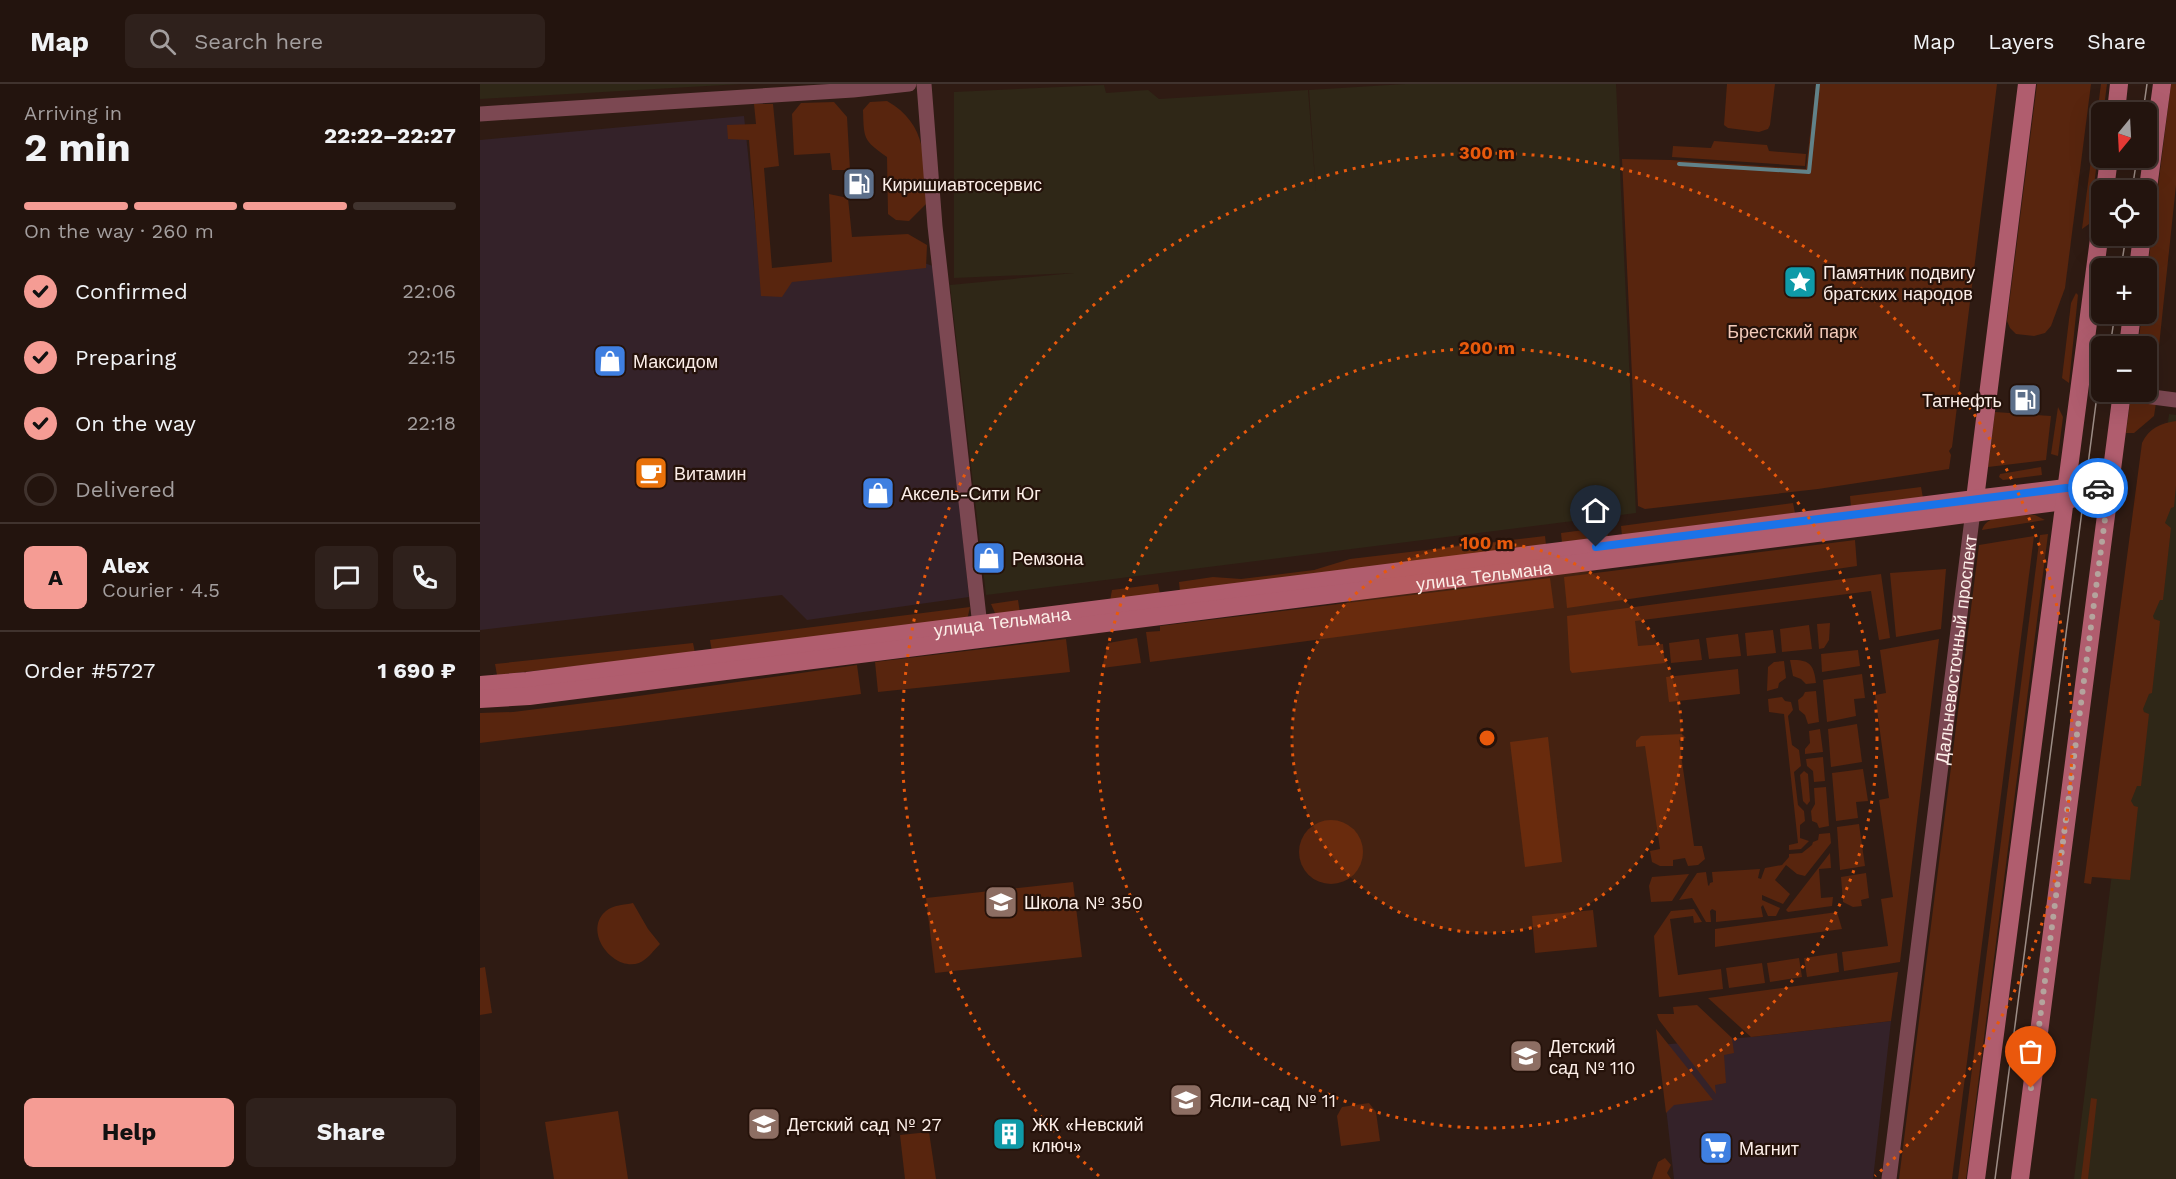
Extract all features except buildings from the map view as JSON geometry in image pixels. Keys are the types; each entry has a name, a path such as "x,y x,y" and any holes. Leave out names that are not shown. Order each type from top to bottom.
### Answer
{"street":[{"path":"480,114 843,91 909,84"},
{"path":"924,84 935,226 981,632"},
{"name":"Дальневосточный проспект","path":"1889,1179 2027,84"},
{"path":"2116,102 2119,84"},
{"path":"2149,180 2162,84"},
{"path":"1976,1179 2098,246"},
{"path":"2157,397 2176,400"},
{"path":"2020,1179 2121,402"},
{"name":"улица Тельмана","path":"480,699 529,696 981,632 2109,488"},
{"name":"улица Тельмана","path":"480,685 981,632"}],"shaded area":[{"path":"480,84 741,84 480,99"},
{"path":"1405,84 1616,84 1636,513 986,595 950,285 1074,273 954,278 954,92 1104,85 1106,93 1148,90 1159,99 1308,90 1316,193 1309,90"},
{"path":"744,116 761,277 924,263 936,267 969,597 807,620 782,595 480,630 480,140"},
{"path":"2169,414 2176,415 2176,1179 2074,1179"},
{"path":"1891,1021 1873,1179 1674,1179 1659,1045"}],"green space":[{"path":"1727,84 1775,84 1768,129 1759,132 1728,128 1724,125"},
{"name":"Брестский парк","path":"1816,84 1997,84 1952,447 1949,451 1951,455 1949,469 1818,489 1645,509 1638,506 1622,159 1806,169"},
{"path":"2037,84 2091,84 2065,288 2051,326 2045,333 2034,336 2016,334 2007,321"},
{"path":"2101,84 2107,84 2105,102 2099,102"},
{"path":"2171,84 2176,84 2176,185 2157,365 2157,336 2139,336 2141,324 2157,324 2157,258 2149,258 2151,246 2157,246 2157,195"},
{"path":"887,101 910,121 922,145 926,204 909,221 896,220 888,214 887,157 873,147 865,133 863,110 870,102"},
{"path":"834,102 847,117 850,170 832,170 830,153 794,155 792,114 801,103"},
{"path":"754,104 773,104 779,166 764,168 772,268 832,262 829,194 848,198 852,237 908,234 927,245 926,268 792,282 782,297 761,296 749,140 728,139 727,125 756,124"},
{"path":"1714,141 1767,145 1769,151 1806,154 1805,166 1672,157 1673,146 1711,148"},
{"path":"2091,160 2091,168 2096,168 2095,180 2091,180 2089,224 2082,229"},
{"path":"2076,293 2078,295 2069,383 2062,378 2071,303"},
{"path":"2130,403 2156,403 2154,416 2134,433 2126,433"},
{"path":"2058,407 2063,417 2058,456 2051,454"},
{"path":"1995,412 2051,416 2046,460 1988,467"},
{"path":"2176,421 2174,507 2171,508 2165,523 2171,528 2163,600 2160,600 2153,616 2154,619 2160,621 2152,693 2149,694 2143,709 2149,714 2141,786 2137,786 2131,801 2134,806 2138,807 2130,880 2092,877 2091,884 2084,883 2142,443 2156,427"},
{"path":"2041,467 2042,475 2003,480 1999,477 2000,474"},
{"path":"1921,487 1923,498 1851,507 1850,496"},
{"path":"1793,503 1795,513 1622,536 1621,526"},
{"path":"2035,515 2045,520 1982,530 1990,520 1997,518"},
{"path":"1607,527 1608,537 1562,543 1561,533"},
{"path":"2048,534 1966,1179 1958,1179 2040,535"},
{"path":"1545,536 1546,545 1180,592 1179,582 1213,577 1241,579 1314,570 1350,559"},
{"path":"2034,536 1952,1179 1899,1179 1979,545"},
{"path":"1855,540 1857,566 1567,608 1564,577"},
{"path":"1946,569 1941,629 1896,637 1890,573"},
{"path":"1881,574 1890,638 1879,640 1871,591 1635,621 1638,646 1663,644 1665,663 1572,673 1570,670 1567,616"},
{"path":"1550,578 1554,608 1150,662 1146,632 1160,631 1160,626"},
{"path":"1158,584 1160,594 1110,601 1112,590"},
{"path":"1018,600 1020,613 995,613 991,604"},
{"path":"970,607 965,620 712,652 710,640"},
{"path":"1830,623 1829,640 1824,648 1819,649 1817,624"},
{"path":"1809,625 1812,649 1782,652 1780,629"},
{"path":"1773,630 1776,653 1747,656 1745,633"},
{"path":"1738,634 1741,656 1709,659 1706,638"},
{"path":"1137,638 1141,663 1102,668 1108,643"},
{"path":"1066,639 1070,672 878,692 875,662"},
{"path":"1699,639 1702,660 1671,663 1669,643"},
{"path":"1939,639 1900,962 1844,971 1842,952 1888,946 1881,899 1893,897 1879,800 1889,798 1875,695 1886,693 1880,650"},
{"path":"693,643 695,653 497,675 495,664"},
{"path":"1858,650 1860,666 1822,672 1821,654"},
{"path":"1790,660 1802,660 1809,664 1814,671 1816,683 1806,684 1793,676"},
{"path":"1784,661 1786,678 1779,683 1778,688 1767,691 1768,667 1774,662"},
{"path":"857,665 861,694 480,743 480,713 513,712 617,699"},
{"path":"1738,669 1740,694 1669,702 1666,677"},
{"path":"1862,674 1865,698 1854,699 1856,716 1827,722 1823,680"},
{"path":"1816,691 1819,722 1808,724 1805,715 1799,710 1798,700 1805,692"},
{"path":"1782,697 1785,701 1791,702 1793,710 1788,716 1792,745 1799,750 1801,766 1794,772 1798,805 1804,811 1805,821 1800,825 1800,838 1809,841 1801,849 1789,850 1789,845 1798,843 1784,714 1769,712 1768,699"},
{"path":"1857,724 1862,762 1831,767 1828,729"},
{"path":"1820,729 1823,752 1805,754 1805,749 1810,743 1809,731"},
{"path":"1682,734 1686,738 1679,740 1694,846 1702,846 1705,859 1698,865 1688,866 1685,858 1673,860 1673,866 1660,866 1652,862 1650,851 1660,849 1645,746 1636,747 1636,741 1641,736"},
{"path":"1548,737 1562,862 1525,867 1510,742"},
{"path":"1823,757 1825,781 1814,782 1813,771 1807,766 1806,759"},
{"path":"1863,769 1868,801 1856,802 1858,818 1836,821 1832,773"},
{"path":"1804,771 1808,774 1810,801 1807,805 1803,801 1800,775"},
{"path":"1826,787 1829,826 1819,828 1817,823 1812,821 1811,811 1815,804 1814,788"},
{"path":"1331,820 1349,826 1357,834 1363,852 1357,870 1349,878 1331,884 1313,878 1305,870 1299,852 1305,834 1313,826"},
{"path":"1859,824 1865,866 1840,870 1837,827"},
{"path":"1830,833 1831,843 1805,876 1797,874 1786,865 1775,880 1790,894 1783,904 1762,895 1762,900 1780,908 1776,916 1768,916 1763,905 1761,907 1763,917 1716,922 1716,911 1712,909 1710,911 1711,922 1706,922 1692,898 1679,900 1697,873 1706,872 1709,886 1713,882 1712,872 1760,869 1758,878 1761,879 1765,868 1782,865 1789,854 1802,853 1818,840 1819,834"},
{"path":"1830,853 1831,868 1819,869 1821,898 1833,897 1832,906 1788,912 1786,910"},
{"path":"1866,873 1869,898 1861,900 1862,906 1853,907 1843,902 1841,877"},
{"path":"1689,874 1672,901 1651,902 1649,886 1652,877"},
{"path":"1073,882 1082,957 935,973 926,898"},
{"path":"633,903 660,944 642,962 629,964 611,956 599,939 597,929 599,919 606,911 615,906"},
{"path":"1694,909 1702,922 1694,923 1693,916 1670,919 1678,975 1721,969 1723,989 1659,997 1654,936 1671,911"},
{"path":"1593,910 1597,947 1535,953 1532,916"},
{"path":"1837,912 1842,929 1715,947 1715,929"},
{"path":"1837,953 1839,972 1807,977 1804,958"},
{"path":"1799,958 1802,977 1770,982 1767,963"},
{"path":"1762,963 1765,983 1729,988 1726,968"},
{"path":"485,967 492,1013 480,1015 480,968"},
{"path":"1898,972 1891,1021 1751,1037 1708,998"},
{"path":"1697,1005 1732,1038 1734,1053 1724,1055 1726,1083 1715,1085 1716,1094 1659,1020 1657,1014 1674,1014 1673,1007"},
{"path":"1656,1029 1713,1100 1674,1105 1666,1113"},
{"path":"2091,1098 2097,1099 2088,1179 2081,1179"},
{"path":"1369,1103 1376,1112 1380,1141 1341,1146 1337,1116 1342,1107"},
{"path":"618,1111 628,1179 554,1179 545,1122"},
{"path":"929,1132 936,1179 905,1179 900,1135"},
{"path":"1665,1158 1671,1165 1667,1173 1671,1179 1652,1179 1658,1162"}],"waterway":[{"path":"1679,164 1809,172 1818,84"}],"tram line":[{"path":"2144,102 2147,84"},
{"path":"2134,180 2135,168"},
{"path":"2123,258 2124,246"},
{"path":"2112,336 2113,324"},
{"path":"1995,1179 2096,402"}],"way so far":[{"path":"2031,1088 2109,488 2098,488"}],"place":[{"name":"Киришиавтосервис","path":"859,184"},
{"name":"Памятник подвигу братских народов","path":"1800,282"},
{"name":"Максидом","path":"610,361"},
{"name":"Татнефть","path":"2025,400"},
{"name":"Витамин","path":"651,473"},
{"name":"Аксель-Сити Юг","path":"878,493"},
{"name":"Ремзона","path":"989,558"},
{"name":"Школа № 350","path":"1001,902"},
{"name":"Детский сад № 110","path":"1526,1056"},
{"name":"Ясли-сад № 11","path":"1186,1100"},
{"name":"Детский сад № 27","path":"764,1124"},
{"name":"ЖК «Невский ключ»","path":"1009,1134"},
{"name":"Магнит","path":"1716,1148"}],"route":[{"path":"1596,547 2066,488 2098,488"}]}
